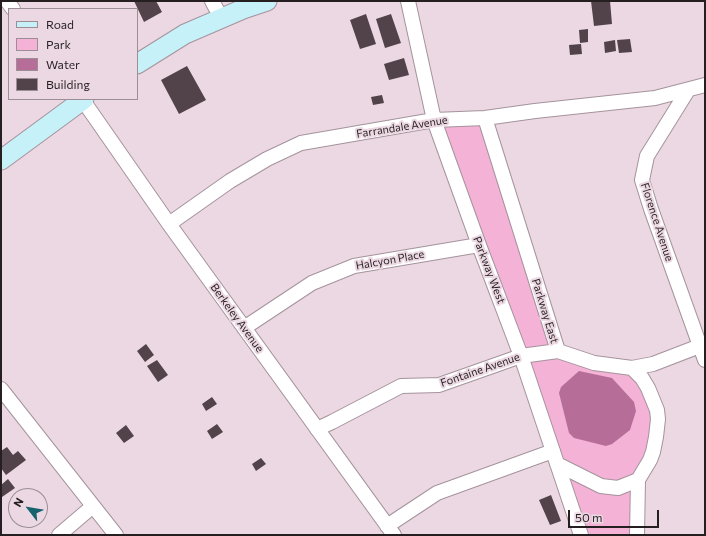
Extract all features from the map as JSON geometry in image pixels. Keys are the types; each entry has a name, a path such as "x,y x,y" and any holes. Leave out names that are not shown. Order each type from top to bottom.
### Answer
{"main road":[{"path":"138,63 185,34 243,9 267,1"},
{"path":"1,160 82,100"}],"street":[{"path":"212,1 222,19"},
{"name":"Parkway West","path":"408,1 434,120 521,356 581,535"},
{"name":"Farrandale Avenue","path":"169,224 230,181 267,159 301,143 434,120 485,118 655,98 705,85"},
{"name":"Florence Avenue","path":"688,90 647,156 642,180 651,209 703,345 705,360"},
{"name":"Berkeley Avenue","path":"84,100 169,224 390,530"},
{"name":"Parkway East","path":"485,118 558,351 594,363 632,368"},
{"name":"Halcyon Place","path":"244,328 312,283 354,266 479,244"},
{"path":"632,368 653,364 703,345"},
{"name":"Fontaine Avenue","path":"316,429 401,386 439,385 521,356 558,351"},
{"path":"632,368 642,378 648,388 657,410 658,419 653,452 638,480 637,535"},
{"path":"1,389 116,535"},
{"path":"390,530 437,493 555,458 601,486 618,488 638,480"},
{"path":"59,535 93,506"}],"green space":[{"path":"444,126 482,126 555,357 611,373 629,375 643,388 653,419 635,535 590,535 578,510"}],"water":[{"path":"579,371 612,378 634,402 636,411 630,430 612,444 606,446 574,438 569,433 559,393 561,387"}],"building":[{"path":"134,1 156,1 162,12 144,22"},
{"path":"591,1 610,1 612,24 594,26"},
{"path":"366,14 376,44 360,49 350,20"},
{"path":"391,14 401,43 385,48 376,19"},
{"path":"588,29 588,42 580,43 579,30"},
{"path":"630,39 632,52 619,53 617,40"},
{"path":"615,40 616,51 605,53 604,42"},
{"path":"581,44 582,54 570,55 569,45"},
{"path":"404,58 409,75 389,80 384,64"},
{"path":"187,66 206,100 179,114 161,80"},
{"path":"382,95 384,103 373,105 371,97"},
{"path":"146,344 154,355 145,362 137,351"},
{"path":"157,360 168,375 158,382 147,366"},
{"path":"212,397 217,404 206,411 202,404"},
{"path":"217,424 223,432 212,439 207,431"},
{"path":"126,425 134,436 124,443 116,433"},
{"path":"7,447 13,455 18,451 26,460 6,475 1,468 1,451"},
{"path":"261,458 266,464 256,471 252,464"},
{"path":"8,479 15,488 8,488 8,493 2,497 1,485"},
{"path":"551,495 561,521 550,525 539,500"}]}
